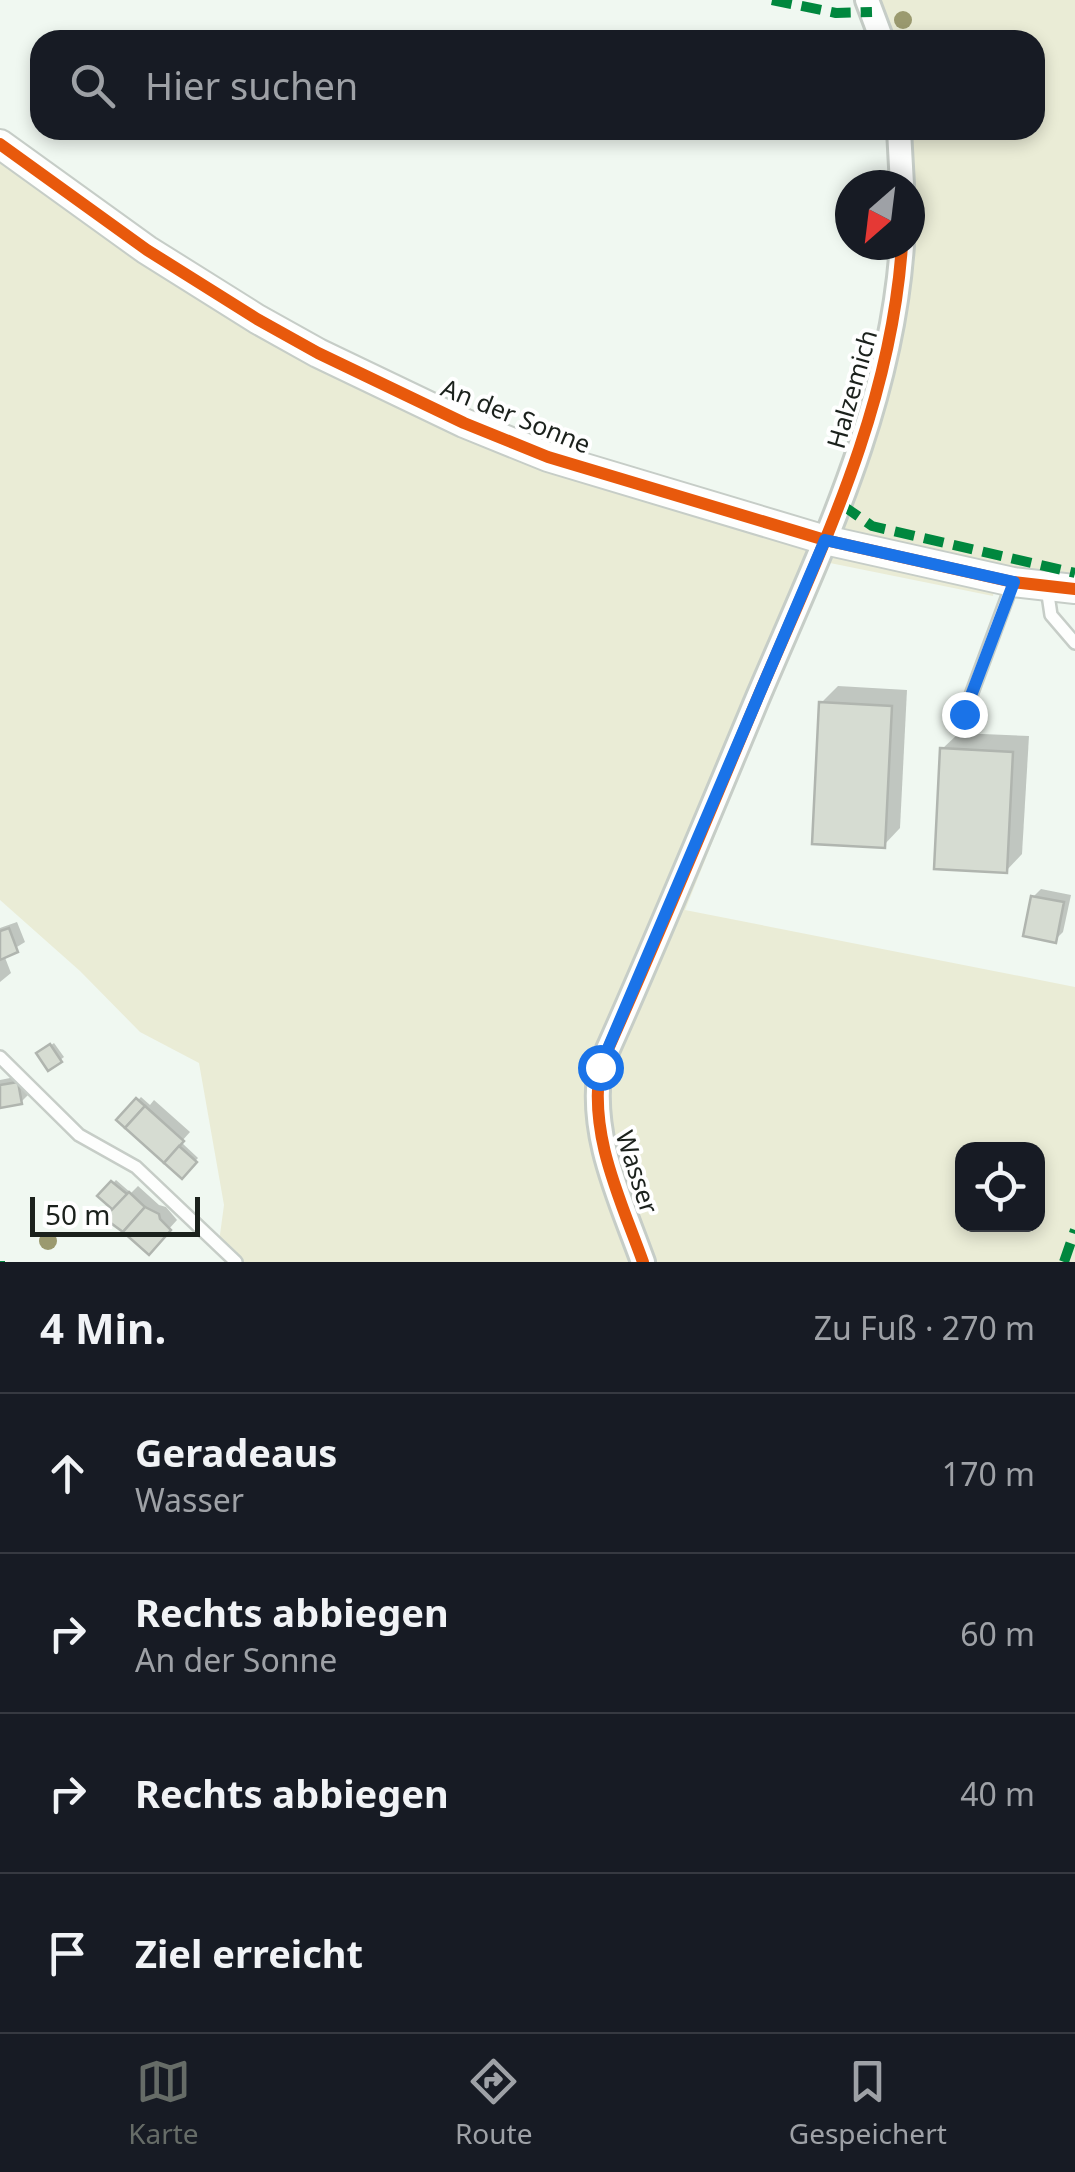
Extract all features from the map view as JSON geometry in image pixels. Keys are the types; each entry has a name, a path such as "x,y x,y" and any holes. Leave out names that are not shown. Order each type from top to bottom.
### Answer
{"street":[{"path":"867,0 878,30"},
{"path":"899,140 901,170"},
{"name":"An der Sonne","path":"0,144 163,260 257,319 372,379 548,457 825,540 1014,582 1061,588"},
{"name":"Halzemich","path":"825,540 842,505 885,366 898,304 901,260"},
{"name":"Wasser","path":"644,1262 599,1130 595,1097 600,1067 825,540"}],"lane":[{"path":"964,714 1014,582"},
{"path":"1061,588 1051,615 1075,643"},
{"path":"0,1057 79,1135 136,1167 232,1258"}],"green space":[{"path":"867,0 1075,0 1075,579 998,568 993,596 825,562 685,910 1075,987 1075,1262 239,1262 219,1242 224,1205 199,1063 140,1032 80,971 0,900 0,144 389,388 824,540 906,260 925,260 925,170 907,170 901,140 1045,140 1045,30 878,30"}],"building":[{"path":"819,702 892,706 885,848 812,844"},
{"path":"940,748 1013,752 1007,873 934,869"},
{"path":"1031,896 1064,902 1056,943 1023,936"},
{"path":"9,928 18,952 0,960 0,931"},
{"path":"50,1044 62,1062 48,1071 36,1053"},
{"path":"18,1082 22,1104 0,1108 0,1085"},
{"path":"136,1098 145,1106 125,1128 116,1120"},
{"path":"145,1106 184,1141 164,1163 125,1128"},
{"path":"179,1146 197,1162 182,1179 164,1163"},
{"path":"111,1181 127,1194 113,1210 97,1196"},
{"path":"129,1192 145,1207 123,1232 104,1218"},
{"path":"145,1207 159,1214 171,1230 149,1255 123,1232"}],"marked path":[{"path":"772,0 836,13 872,12"},
{"path":"842,505 872,526 1075,573"},
{"path":"1064,1262 1075,1230"}],"cycle path":[{"path":"0,144 147,250 257,319 464,423 548,457 825,540 1013,582 1075,589"},
{"path":"643,1262 603,1142 599,1118 600,1067 806,587 849,477 884,364 900,260"}],"route":[{"path":"600,1067 825,540 1014,582 964,714"}]}
